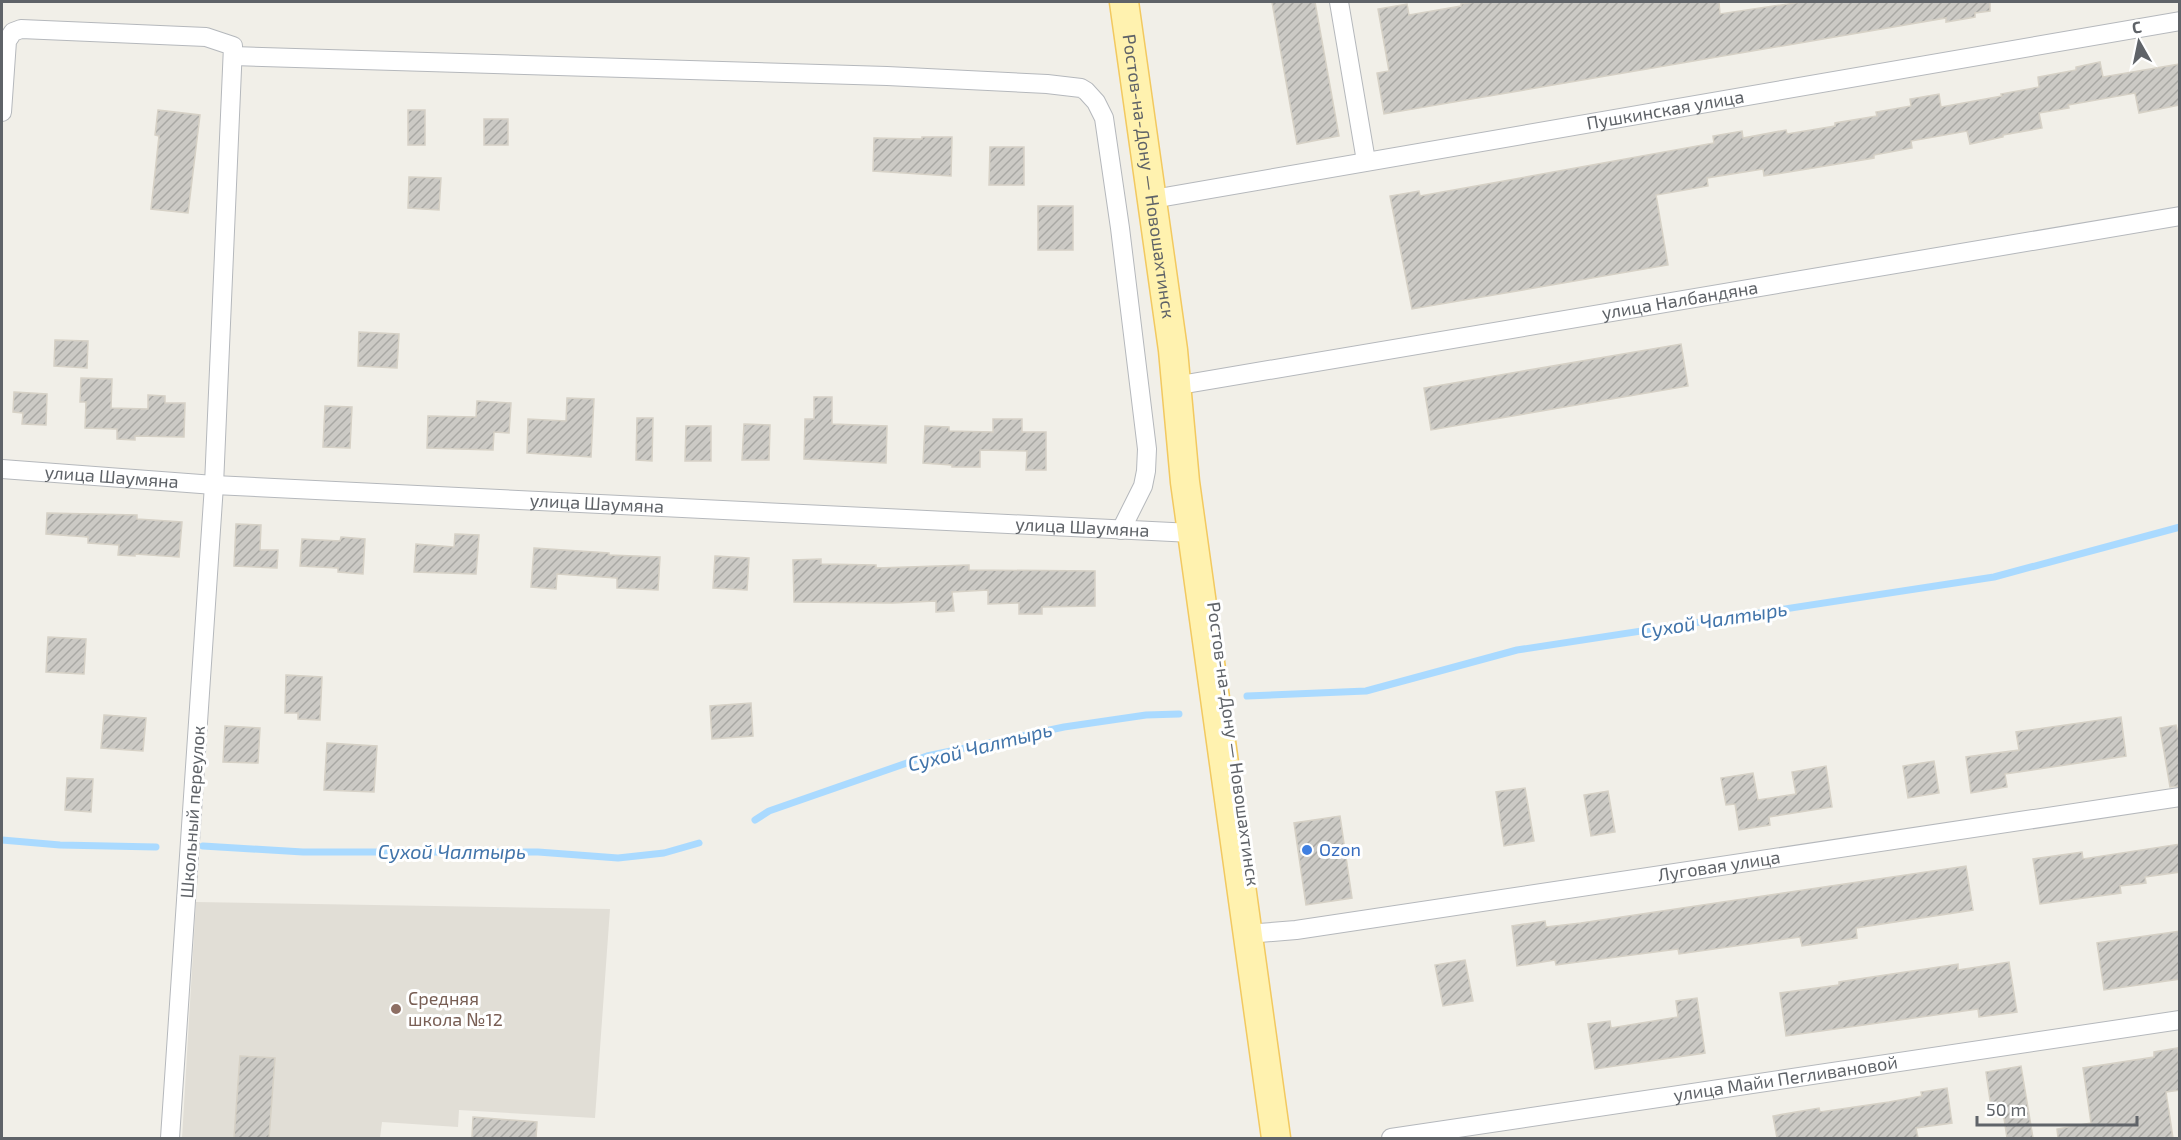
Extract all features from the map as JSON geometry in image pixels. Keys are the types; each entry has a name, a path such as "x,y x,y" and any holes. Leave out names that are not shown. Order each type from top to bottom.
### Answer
{"main road":[{"name":"Ростов-на-Дону — Новошахтинск","path":"1124,2 1173,350 1185,482 1276,1138"},
{"name":"Ростов-на-Дону — Новошахтинск","path":"1173,350 1196,480 1289,1138"}],"street":[{"path":"1339,2 1366,161"},
{"name":"Пушкинская улица","path":"1153,199 2180,21"},
{"path":"2,112 7,40 13,32 21,29 206,37 233,46 233,56 887,76 1047,84 1081,88 1096,102 1104,118 1147,449 1143,486 1121,530"},
{"name":"Школьный переулок","path":"170,1138 214,484 233,56"},
{"name":"улица Налбандяна","path":"1180,385 2180,216"},
{"name":"улица Шаумяна","path":"2,469 214,484 1192,533"},
{"name":"Луговая улица","path":"1259,933 1296,930 2180,797"},
{"name":"улица Майи Пегливановой","path":"1391,1138 2180,1020"}],"shaded area":[{"name":"Средняя школа №12","path":"196,902 610,909 595,1118 459,1110 458,1127 382,1122 380,1138 182,1138"}],"building":[{"path":"1272,2 1315,2 1339,136 1297,144"},
{"path":"1475,2 1719,2 1720,14 1801,2 1990,2 1990,11 1975,13 1975,17 1946,22 1946,18 1384,114 1377,73 1389,71 1378,9 1407,4 1409,15"},
{"path":"2100,62 2103,77 2180,64 2180,105 2139,113 2135,93 2068,105 2069,108 2039,113 2042,128 1970,144 1967,131 1911,141 1912,148 1874,155 1874,158 1764,176 1763,169 1707,178 1708,186 1656,195 1668,265 1412,309 1390,196 1419,191 1420,196 1714,143 1713,136 1742,131 1743,138 1786,130 1787,134 1835,126 1835,123 1877,116 1876,112 1911,106 1910,99 1939,94 1941,107 2002,96 2001,94 2039,87 2038,77 2076,70 2076,67"},
{"path":"158,110 200,115 188,213 151,209 159,136 155,135"},
{"path":"408,110 425,110 425,145 408,145"},
{"path":"484,119 508,119 508,145 484,145"},
{"path":"922,137 952,137 951,176 873,171 874,138 922,139"},
{"path":"990,147 1024,147 1024,185 989,185"},
{"path":"409,177 441,178 439,210 408,208"},
{"path":"1038,206 1073,206 1073,250 1038,250"},
{"path":"359,332 399,334 397,368 358,366"},
{"path":"55,340 88,341 87,368 54,366"},
{"path":"1681,344 1688,386 1431,430 1424,388"},
{"path":"81,378 112,379 111,408 148,409 148,395 165,396 165,403 185,403 184,437 135,436 135,440 117,439 117,429 85,428 86,402 80,402"},
{"path":"14,392 47,394 46,425 22,424 23,413 13,412"},
{"path":"814,397 832,397 832,424 887,426 886,463 804,459 805,419 814,419"},
{"path":"567,398 594,399 591,457 527,453 528,419 566,421"},
{"path":"477,401 511,403 509,433 494,432 493,450 427,448 428,416 476,417"},
{"path":"325,406 352,407 350,448 323,447"},
{"path":"637,418 653,418 652,461 636,460"},
{"path":"993,419 1022,419 1022,432 1046,432 1046,470 1026,470 1027,451 980,450 980,467 952,467 952,465 923,463 925,426 949,427 949,431 993,432"},
{"path":"744,424 770,425 769,460 742,460"},
{"path":"686,426 711,426 711,461 685,461"},
{"path":"47,513 137,515 137,519 182,522 179,557 118,555 119,545 88,543 88,537 46,534"},
{"path":"236,524 261,525 260,550 278,550 277,568 234,566"},
{"path":"455,534 479,535 476,574 414,572 416,544 454,547"},
{"path":"341,537 365,539 363,574 338,572 338,568 300,566 302,539 340,541"},
{"path":"534,548 660,557 658,590 617,588 617,578 557,574 556,589 531,587"},
{"path":"715,556 749,558 747,590 713,588"},
{"path":"821,559 821,564 876,565 876,568 969,565 969,570 1095,571 1095,606 1042,607 1042,614 1019,614 1019,603 988,604 988,590 952,592 954,611 936,612 936,601 794,602 793,560"},
{"path":"48,637 86,639 84,674 46,672"},
{"path":"286,675 322,677 320,720 298,719 298,713 285,713"},
{"path":"751,703 753,736 712,739 710,706"},
{"path":"104,715 146,718 143,751 101,748"},
{"path":"2121,717 2126,756 2005,774 2007,787 1971,793 1966,757 2019,750 2016,732"},
{"path":"2176,725 2180,744 2180,786 2170,787 2160,728"},
{"path":"225,726 260,728 258,763 223,762"},
{"path":"327,743 377,746 374,792 324,790"},
{"path":"1934,761 1939,793 1908,798 1903,766"},
{"path":"1826,766 1832,807 1769,817 1770,825 1739,830 1735,804 1726,805 1721,778 1753,773 1758,800 1796,794 1792,772"},
{"path":"67,778 93,779 91,812 65,810"},
{"path":"1525,788 1534,841 1504,846 1496,792"},
{"path":"1608,791 1615,832 1591,836 1584,795"},
{"path":"1340,816 1352,898 1306,905 1294,823"},
{"path":"2180,844 2180,872 2145,877 2146,883 2120,886 2121,893 2040,904 2033,859 2082,852 2083,859"},
{"path":"1966,866 1973,910 1856,928 1857,938 1802,946 1800,937 1679,954 1678,949 1556,965 1555,960 1517,966 1512,926 1545,921 1546,927 1581,923"},
{"path":"2180,931 2180,979 2104,990 2097,943"},
{"path":"1465,960 1473,1001 1443,1006 1435,965"},
{"path":"2009,962 2017,1012 1979,1017 1978,1009 1786,1036 1780,993 1958,964 1958,970"},
{"path":"1697,998 1705,1053 1595,1069 1588,1024 1610,1021 1611,1028 1678,1017 1676,1001"},
{"path":"2178,1048 2180,1090 2166,1092 2173,1138 2058,1138 2057,1129 2091,1123 2083,1068 2154,1057 2154,1052"},
{"path":"240,1056 275,1058 269,1138 234,1138"},
{"path":"2021,1066 2033,1138 2007,1138 2002,1105 1991,1107 1986,1072"},
{"path":"1947,1088 1952,1123 1916,1128 1918,1138 1777,1138 1773,1116 1819,1108 1820,1112 1889,1102 1922,1096 1921,1092"},
{"path":"473,1117 537,1122 536,1138 472,1138"}],"waterway":[{"name":"Сухой Чалтырь","path":"1247,696 1366,691 1517,650 1994,577 2180,527"},
{"name":"Сухой Чалтырь","path":"755,820 769,811 927,756 1064,727 1146,715 1179,714"},
{"name":"Сухой Чалтырь","path":"2,840 60,845 156,847"},
{"name":"Сухой Чалтырь","path":"203,846 303,852 538,852 618,858 664,853 699,843"}],"place":[{"name":"Ozon","path":"1307,850"},
{"name":"Средняя школа №12","path":"396,1009"}]}
